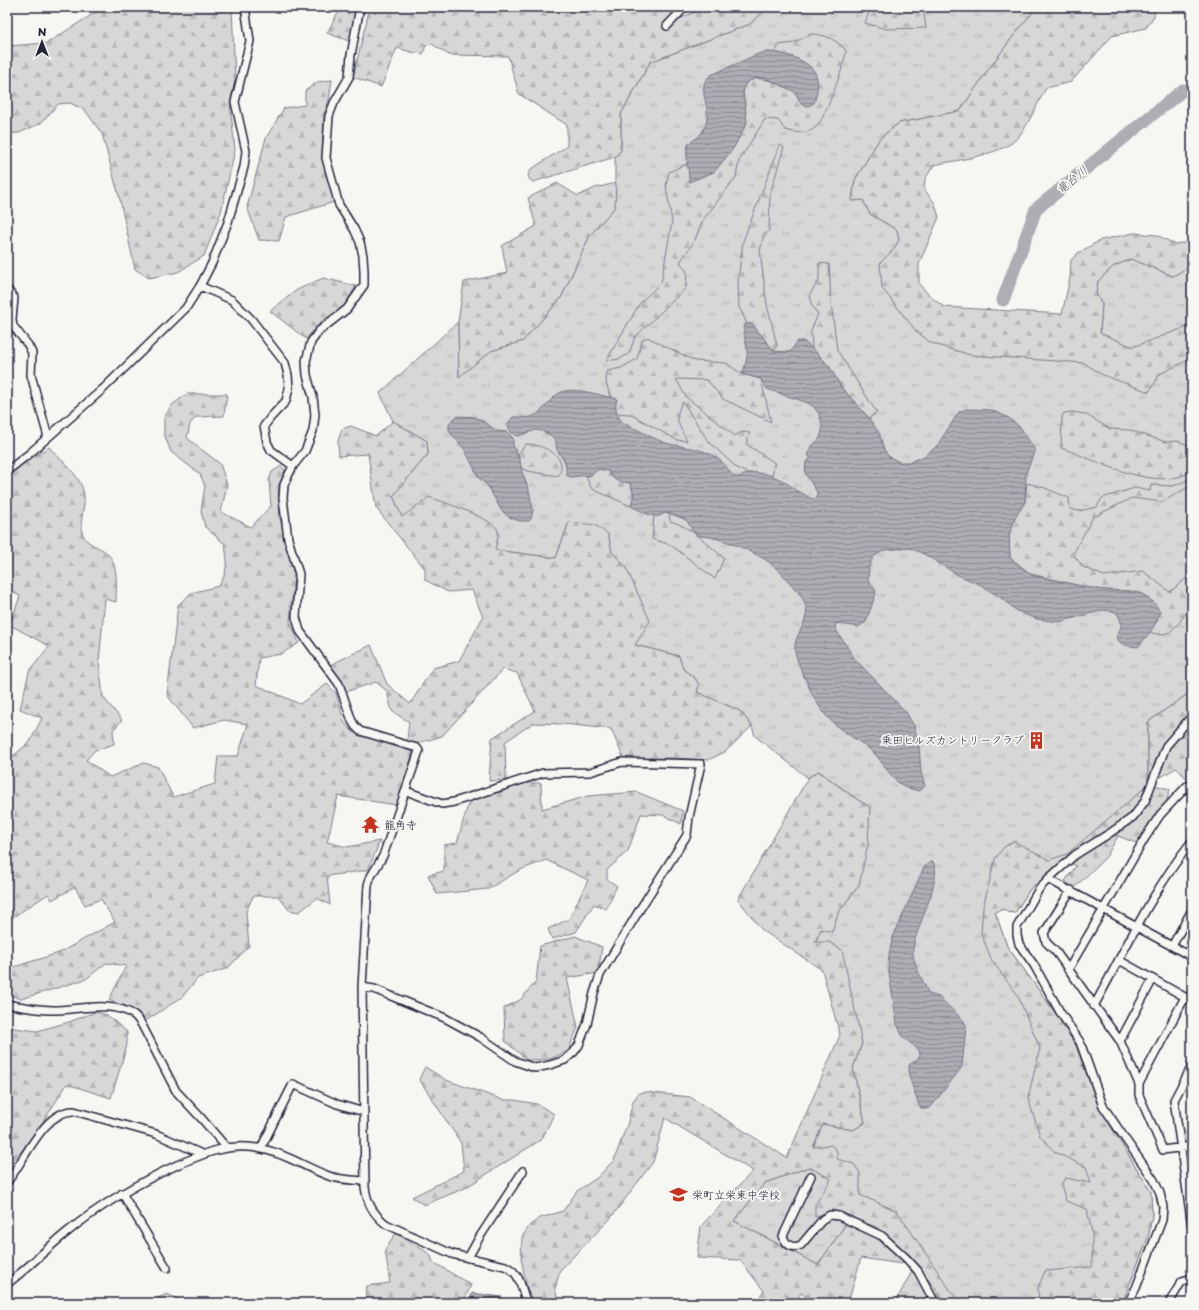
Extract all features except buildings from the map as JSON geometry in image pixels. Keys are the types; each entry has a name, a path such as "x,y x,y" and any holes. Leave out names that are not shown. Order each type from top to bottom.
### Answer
{"street":[{"path":"7,471 103,389 186,308 212,263 228,222 244,167 246,151 235,102 250,41 245,7"},
{"path":"360,7 351,54 349,77 334,103 329,116 326,158 339,205 360,242 363,256 364,285 347,309 319,331 311,342 306,361 307,375 313,397 315,415 313,431 305,450 293,466 284,486 283,498 288,539 299,574 296,617 300,631 339,684 355,726 360,731 417,748 418,751 406,791 383,856 370,878 368,885 362,987 366,1193 371,1208 377,1217 386,1224 452,1254 505,1266 511,1269 517,1275 527,1303"},
{"path":"666,26 685,7"},
{"path":"200,286 232,300 251,319 285,363 289,388 286,401 264,426 267,442 271,450 293,466"},
{"path":"7,289 14,298 12,319 13,326 28,345 32,353 31,376 48,437"},
{"path":"1128,1303 1136,1288 1162,1220 1163,1207 1160,1193 1154,1180 1104,1106 1095,1087 1080,1042 1060,1012 1034,965 1019,944 1017,927 1039,889 1048,879 1075,855 1133,817 1145,801 1166,746 1192,716"},
{"path":"362,987 374,990 445,1018 480,1037 515,1061 535,1068 566,1060 579,1045 587,1024 600,975 687,835 690,811 701,764 622,762 590,772 543,772 454,802 442,804 406,791"},
{"path":"1068,970 1160,815 1187,786 1192,791"},
{"path":"1094,1006 1136,927 1176,861 1192,840"},
{"path":"1048,879 1071,890 1192,957"},
{"path":"1071,890 1044,933 1046,942 1056,952 1120,1041 1139,1084 1139,1095 1162,1150 1192,1146"},
{"path":"1172,946 1192,910"},
{"path":"1119,960 1189,999 1139,1084"},
{"path":"1120,1041 1153,979"},
{"path":"7,1004 31,1009 53,1010 105,1006 117,1008 135,1015 142,1025 176,1091 226,1147"},
{"path":"1192,1066 1174,1100 1192,1227"},
{"path":"261,1148 293,1084 337,1104 364,1112"},
{"path":"7,1182 48,1122 67,1111 74,1111 156,1134 202,1154"},
{"path":"7,1284 67,1232 122,1193 145,1180 202,1154 226,1147 261,1148 329,1176 365,1181"},
{"path":"468,1258 479,1238 524,1171"},
{"path":"811,1176 783,1236 785,1241 790,1246 796,1248 801,1245 823,1219 830,1216 839,1216 882,1236 918,1271 935,1303"},
{"path":"122,1193 167,1268"},
{"path":"1169,1303 1182,1281 1192,1278"}],"green space":[{"path":"104,7 232,7 235,80 230,104 235,150 221,212 204,256 178,272 149,278 135,269 120,200 102,134 85,110 70,103 58,104 41,123 19,133 7,134 7,46 47,43"},
{"path":"338,7 357,7 349,41 327,33 340,9"},
{"path":"370,7 675,7 673,10 671,23 705,7 768,7 750,24 650,62 621,114 621,150 615,157 533,182 528,176 530,170 567,146 567,125 519,94 508,56 449,55 432,44 426,45 423,54 397,48 381,87 353,77"},
{"name":"乗田ヒルズカントリークラブ","path":"768,7 1037,7 997,58 960,111 899,123 880,138 855,180 852,201 863,200 870,214 897,230 899,240 894,249 880,263 892,301 1100,333 1102,304 1096,294 1098,281 1114,266 1131,259 1173,276 1192,265 1192,691 1148,722 1148,785 1066,860 1030,889 1015,913 1007,912 1004,909 995,912 1007,946 1056,1014 1076,1046 1099,1107 1151,1192 1152,1215 1148,1238 1122,1303 895,1303 912,1271 903,1260 846,1224 818,1265 734,1221 765,1183 809,1167 813,1148 823,1124 853,1130 865,1123 853,1068 862,1043 815,943 821,929 832,932 838,913 859,885 870,807 858,800 819,771 808,778 755,736 752,726 740,711 697,692 699,685 695,678 683,669 679,656 635,645 626,567 612,552 608,534 569,522 556,558 495,550 498,531 402,518 393,496 428,454 427,441 393,421 380,393 458,322 459,376 491,351 523,341 561,298 590,235 615,207 615,157 621,150 621,114 650,62 750,24"},
{"path":"875,7 923,7 926,28 886,29 865,23 870,10"},
{"path":"1037,7 1155,7 1154,16 1146,28 1112,36 1071,82 1046,88 1026,125 1019,136 1012,142 1003,148 980,156 934,165 925,179 924,189 934,202 939,217 919,264 919,284 931,297 944,307 1062,314 1070,278 1071,260 1078,253 1101,240 1134,233 1157,235 1174,244 1192,242 1192,265 1173,276 1131,259 1114,266 1098,281 1096,294 1102,304 1100,333 1133,347 1192,325 1192,358 1160,374 1149,392 1103,375 1084,363 970,355 931,343 916,331 882,288 880,263 894,249 899,240 897,230 870,214 863,200 852,201 855,180 880,138 899,123 960,111 997,58"},
{"path":"811,34 822,35 830,38 846,50 839,77 821,121 810,131 798,132 785,130 778,120 765,119 739,161 736,177 703,220 694,242 680,262 687,272 686,288 635,337 629,354 619,359 606,361 640,303 661,283 672,222 666,186 669,172 688,163 690,182 745,104 743,93 744,86 748,81 753,79 767,80 791,89 796,93 802,105 798,59 775,52 779,45 793,43"},
{"path":"332,80 329,100 324,115 322,157 334,202 286,217 279,241 259,240 247,207 266,138 284,108 305,105 305,91 317,82"},
{"path":"780,145 784,147 770,194 769,230 763,238 760,251 767,305 777,345 774,351 752,324 747,324 739,307 738,280 743,241"},
{"path":"557,183 578,196 595,188 616,183 615,207 590,235 561,298 523,341 491,351 459,377 458,322 464,282 507,273 502,246 536,226 528,198"},
{"path":"819,263 829,264 831,302 837,350 877,413 869,418 841,387 829,366 812,348 811,331 818,314 812,306 810,294 819,280"},
{"path":"323,278 356,286 345,305 322,321 306,339 270,311 297,290"},
{"path":"647,337 695,361 726,363 742,374 761,379 771,422 723,399 707,380 676,379 686,397 735,436 742,432 750,433 746,444 775,463 772,476 747,473 737,468 708,441 683,402 678,412 678,422 687,441 677,440 630,414 617,413 615,405 617,399 610,397 606,381 607,371 621,368 637,359 642,340"},
{"path":"187,394 227,394 224,416 196,417 190,424 187,438 220,464 227,485 221,512 251,527 271,506 269,480 272,472 281,466 285,470 278,487 280,518 294,575 290,621 299,643 281,654 259,658 256,685 300,704 327,684 336,693 344,722 353,732 413,752 397,805 338,796 327,842 347,847 380,841 368,870 327,876 330,905 317,898 299,912 289,910 278,896 253,896 246,912 249,946 228,968 198,978 182,997 147,1020 137,1012 109,1000 126,966 106,963 86,979 21,999 7,994 7,969 59,953 115,922 101,899 85,905 75,887 52,900 48,894 7,921 7,761 30,742 42,718 20,709 29,672 49,646 10,625 20,596 7,589 7,476 19,466 49,447 73,472 82,487 84,504 81,528 83,535 87,541 107,553 111,558 115,570 116,602 105,599 99,661 103,697 122,720 113,730 114,744 95,750 86,760 110,777 144,763 158,767 173,797 215,784 218,756 238,756 248,724 224,720 193,728 167,695 178,605 191,593 219,586 225,574 227,560 225,544 205,527 201,511 205,486 200,474 171,452 164,434 164,418 172,405"},
{"path":"1072,412 1085,414 1110,429 1129,430 1166,442 1177,441 1192,446 1192,471 1178,477 1162,479 1145,477 1109,467 1061,448 1062,417 1064,413"},
{"path":"393,421 427,441 428,454 393,496 402,517 429,497 479,516 495,527 498,531 498,538 495,550 556,558 569,522 595,525 608,534 612,552 626,567 650,621 635,645 679,656 683,669 695,678 699,685 697,692 740,711 752,726 725,752 708,760 673,758 624,759 611,729 563,724 533,723 505,742 506,780 489,781 492,738 535,711 517,673 503,669 442,736 412,745 407,740 409,722 392,711 387,691 376,682 345,692 330,665 371,645 387,684 410,704 433,668 459,661 483,617 472,590 448,592 425,580 425,569 376,508 368,454 339,456 338,441 342,429 351,426 376,436"},
{"path":"526,444 539,446 552,452 558,457 561,463 561,469 558,476 527,471 521,468 518,454"},
{"path":"598,469 608,471 613,478 630,483 634,494 631,506 594,490 590,486 586,475 591,475"},
{"path":"1191,479 1192,485 1162,502 1132,498 1093,517 1073,554 1083,567 1104,576 1143,571 1170,592 1189,576 1189,559 1192,557 1192,604 1179,623 1170,632 1160,635 1149,632 1158,620 1154,603 1142,594 1130,591 1104,590 1085,587 1031,574 1010,558 1009,535 1016,516 1025,502 1027,483 1045,488 1069,498 1070,509 1079,511 1097,507 1102,498 1135,488 1150,491 1151,485 1173,486"},
{"path":"665,513 669,514 670,521 685,527 724,558 715,579 671,545 652,539 654,515 659,516"},
{"path":"1192,691 1192,783 1176,768 1149,784 1170,789 1166,804 1136,843 1118,836 1106,857 1074,888 1065,881 1076,866 1066,860 1030,889 1015,913 1007,912 1004,909 995,912 1007,946 1056,1014 1076,1046 1099,1107 1151,1192 1152,1215 1148,1238 1122,1303 1039,1303 1038,1288 1045,1271 1092,1267 1092,1233 1087,1209 1066,1201 1061,1185 1065,1178 1091,1183 1086,1167 1055,1152 1040,1136 1028,1098 1040,1048 1017,994 992,961 981,933 983,907 995,859 1004,847 1014,841 1049,860 1067,854 1148,785 1148,722"},
{"path":"818,771 870,807 868,844 859,885 838,913 832,932 821,929 815,942 829,942 842,950 862,1043 853,1068 865,1123 853,1130 823,1124 813,1147 831,1145 837,1151 837,1159 854,1164 860,1173 860,1195 897,1211 959,1303 941,1303 937,1291 909,1255 876,1227 833,1210 815,1217 815,1205 831,1179 809,1167 765,1183 734,1221 818,1265 846,1224 875,1237 903,1260 902,1264 861,1258 848,1303 814,1303 801,1293 794,1303 757,1303 756,1301 764,1291 740,1260 697,1258 701,1226 753,1171 665,1118 653,1162 610,1219 560,1270 555,1289 559,1303 533,1303 527,1288 521,1258 522,1237 530,1225 540,1218 563,1211 577,1191 597,1178 614,1160 628,1122 633,1101 639,1093 646,1092 690,1097 787,1158 840,1035 822,970 762,930 738,899 808,778"},
{"path":"526,783 541,783 542,809 588,796 637,792 683,811 681,824 663,815 641,814 628,851 607,870 607,879 617,886 606,909 594,904 576,932 552,939 548,929 569,919 588,880 546,860 520,870 488,889 437,894 428,875 444,871 444,845 457,843 469,801"},
{"path":"575,936 602,947 598,973 567,978 578,1027 568,1051 550,1059 527,1060 505,1041 504,1008 520,1000 536,982 540,946"},
{"path":"95,1012 107,1015 127,1032 127,1045 111,1098 67,1084 31,1138 7,1168 7,1027 37,1031 69,1022"},
{"path":"425,1067 446,1080 503,1100 514,1100 537,1104 554,1114 542,1139 465,1188 424,1205 412,1197 464,1171 461,1143 419,1079"},
{"path":"396,1233 430,1254 433,1262 471,1285 463,1303 365,1303 367,1286 390,1283 385,1249"},
{"path":"167,1294 187,1303 155,1303 158,1298"}],"shaded area":[{"path":"767,52 780,53 795,58 808,65 813,70 816,75 817,82 817,93 814,103 808,106 802,105 795,92 770,80 757,78 747,82 744,87 743,95 747,123 733,149 714,172 689,182 687,148 690,142 700,135 706,123 707,112 704,84 707,79 711,75 758,54"},
{"path":"745,324 752,324 774,351 790,352 798,341 803,341 812,348 829,366 841,387 869,418 879,433 888,456 899,462 911,462 924,456 936,447 959,412 966,409 991,410 1009,418 1021,428 1035,450 1026,473 1025,502 1016,516 1009,535 1010,558 1031,575 1085,587 1104,590 1130,591 1142,594 1154,603 1160,611 1159,616 1145,639 1138,647 1128,646 1119,641 1117,635 1121,622 1116,612 1104,610 1059,622 1037,619 1017,611 981,585 958,575 924,554 910,548 884,550 873,557 869,567 868,581 875,589 876,593 866,622 858,627 836,623 835,628 854,658 906,712 914,726 919,746 921,772 925,786 920,791 910,789 897,781 892,777 873,752 843,731 825,714 809,688 795,652 797,637 806,617 804,601 798,592 775,567 766,560 739,546 695,534 685,519 665,513 656,516 645,513 631,506 634,494 630,483 617,481 608,471 599,469 591,475 570,477 567,475 565,462 557,450 556,442 552,436 536,430 517,436 512,433 509,427 508,423 513,417 531,417 536,415 555,396 565,391 583,391 598,394 617,399 616,412 618,417 628,426 663,442 697,449 710,454 716,457 735,477 753,473 767,474 780,479 796,491 814,499 817,496 817,492 805,473 806,462 810,459 810,456 808,455 810,448 820,438 822,431 822,424 819,414 814,407 808,403 767,389 761,379 742,374 747,356 744,333"},
{"path":"458,416 474,417 483,421 497,431 507,432 513,438 513,445 520,461 522,472 529,490 533,510 529,521 519,521 509,517 501,510 488,486 479,478 465,450 449,431 449,425 452,420"},
{"path":"930,862 933,862 935,879 915,940 913,948 914,959 929,994 939,997 964,1021 966,1026 962,1067 931,1107 922,1109 919,1105 909,1076 909,1065 920,1056 919,1050 903,1037 897,1024 888,967 893,937 924,867"},
{"path":"472,1293 502,1297 504,1303 469,1303"}],"waterway":[{"name":"竜台川","path":"1003,300 1036,209 1183,90"}],"place":[{"name":"乗田ヒルズカントリークラブ","path":"1037,740"},
{"name":"龍角寺","path":"371,825"},
{"name":"栄町立栄東中学校","path":"679,1195"}]}
